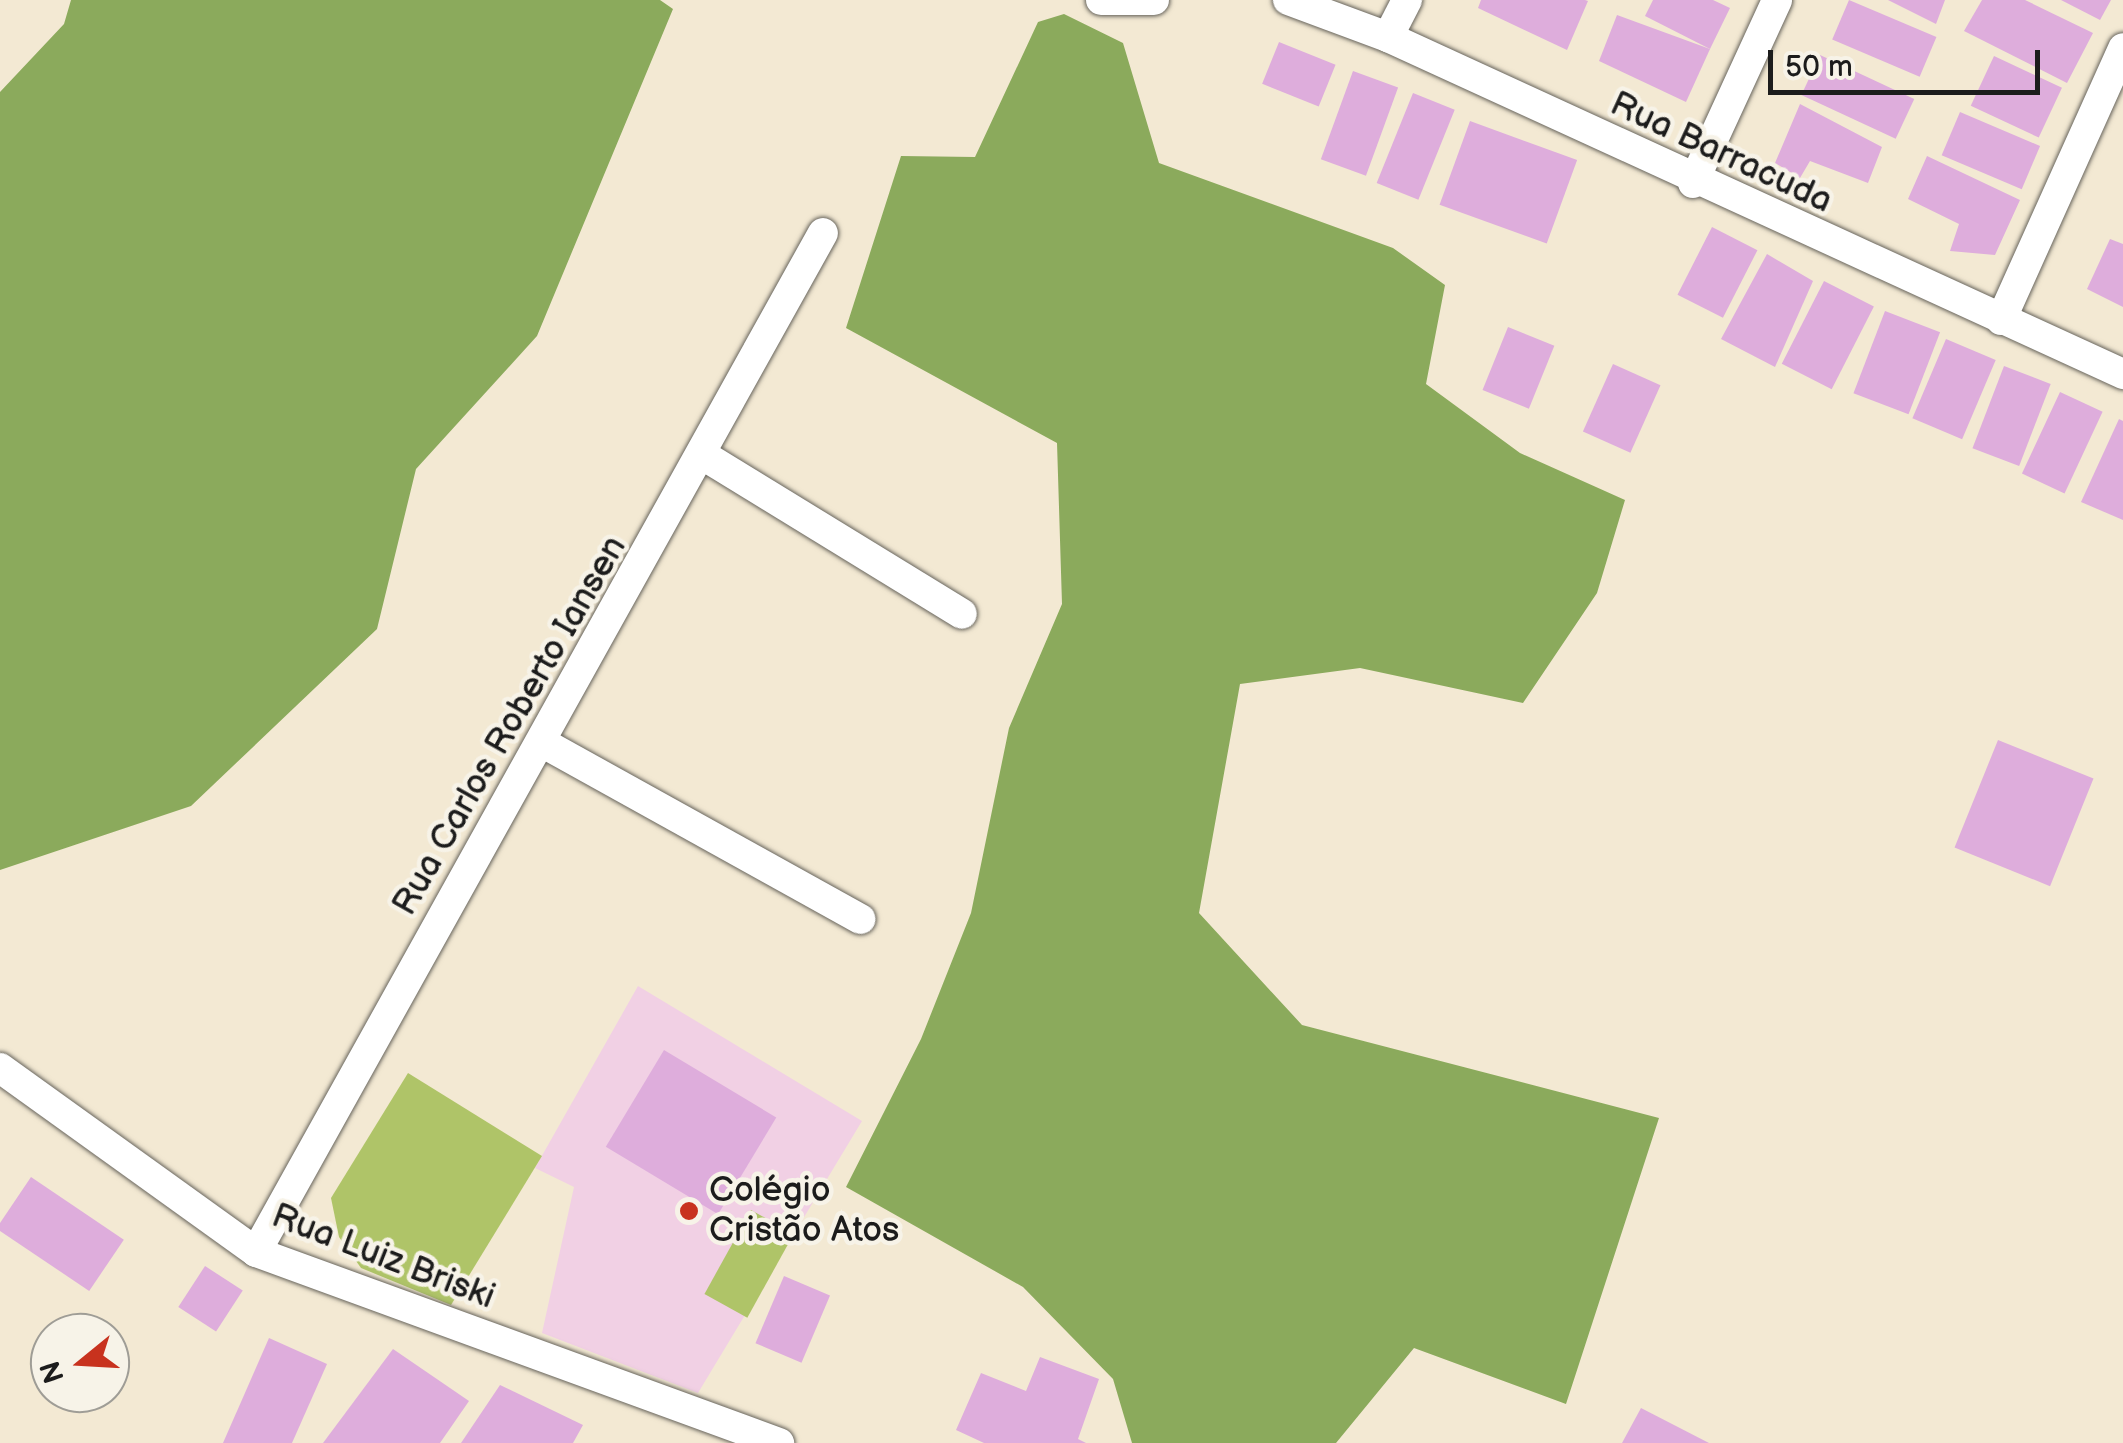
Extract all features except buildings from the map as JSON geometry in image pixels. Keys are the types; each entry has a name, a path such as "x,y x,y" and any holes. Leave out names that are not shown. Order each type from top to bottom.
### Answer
{"street":[{"path":"1101,0 1154,0"},
{"name":"Rua Barracuda","path":"1288,0 1388,37 1692,183 2123,374"},
{"path":"1388,37 1408,0"},
{"path":"1692,183 1776,0"},
{"path":"2001,320 2123,48"},
{"name":"Rua Carlos Roberto Iansen","path":"256,1252 706,458 823,234"},
{"path":"706,458 962,614"},
{"path":"543,742 860,920"},
{"name":"Rua Luiz Briski","path":"0,1068 256,1252 779,1443"}],"shaded area":[{"name":"Colégio Cristão Atos","path":"638,986 862,1121 698,1393 542,1333 574,1187 535,1168"}],"green space":[{"path":"71,0 660,0 673,9 537,336 416,469 377,629 191,806 0,870 0,92 64,24"},
{"path":"1064,14 1123,43 1159,163 1393,248 1445,285 1426,384 1520,453 1625,500 1597,593 1523,703 1360,668 1240,684 1199,913 1302,1025 1659,1118 1566,1404 1414,1348 1336,1443 1132,1443 1113,1379 1023,1287 846,1187 921,1039 971,913 1009,728 1062,604 1057,443 846,328 901,156 975,157 1038,22"},
{"path":"408,1073 542,1156 451,1305 361,1268 339,1237 331,1198"},
{"path":"751,1210 794,1234 747,1318 704,1294"}],"place":[{"name":"Colégio Cristão Atos","path":"689,1211"}]}
